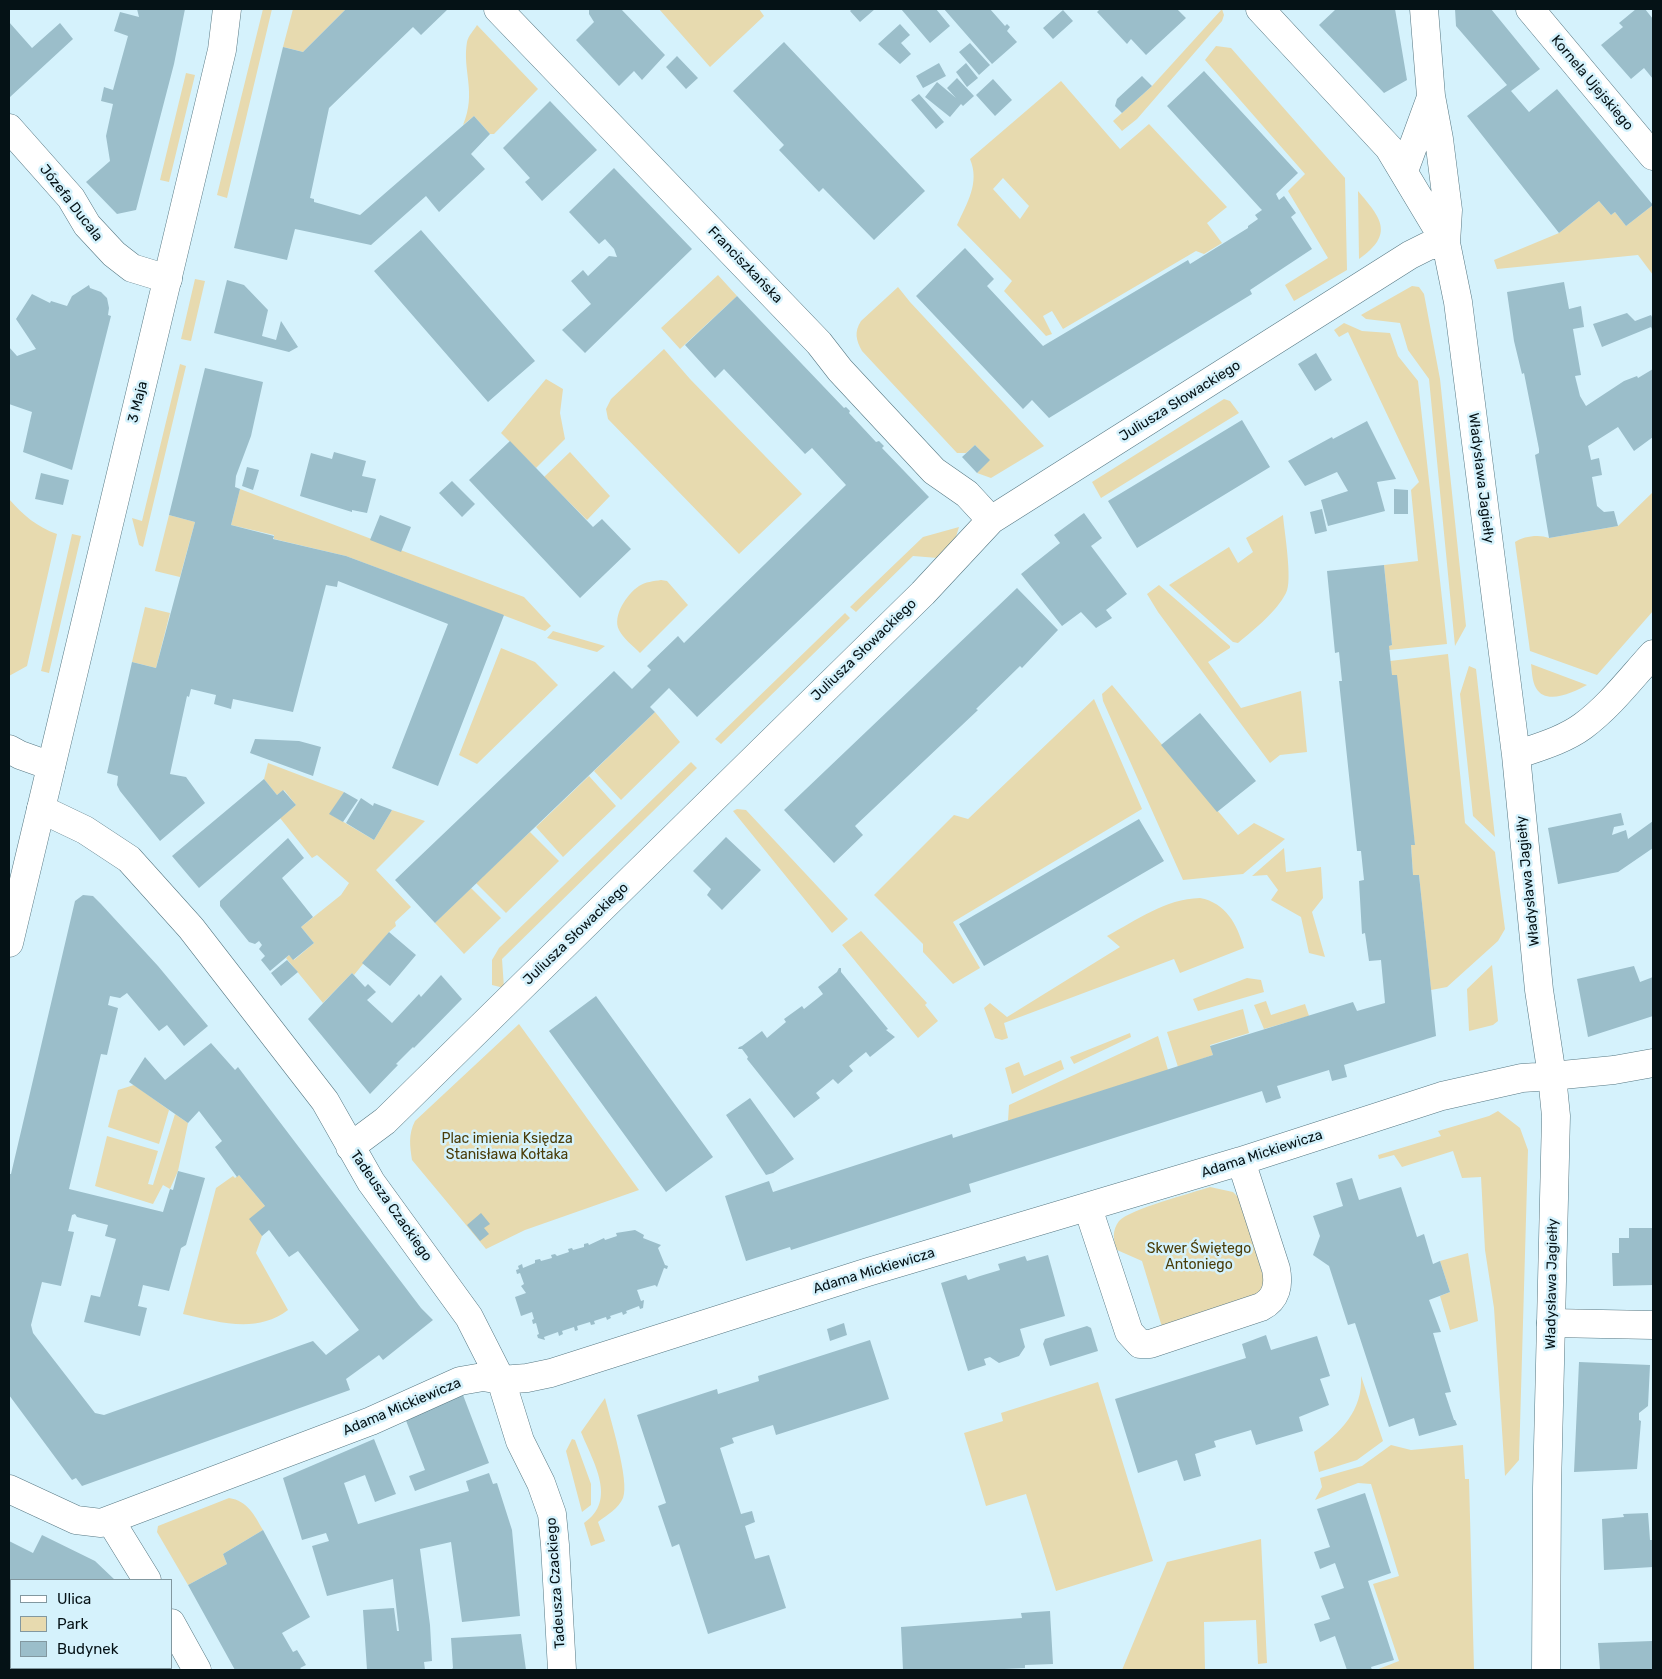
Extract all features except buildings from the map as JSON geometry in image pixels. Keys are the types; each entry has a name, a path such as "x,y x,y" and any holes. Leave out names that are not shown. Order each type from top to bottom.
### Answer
{"street":[{"name":"3 Maja","path":"9,943 222,50 227,9"},
{"name":"Franciszkańska","path":"498,9 819,342 840,370 934,471 967,494 991,520"},
{"path":"1260,9 1372,129 1404,171 1446,243"},
{"name":"Władysława Jagiełły","path":"1424,9 1431,96 1439,138 1447,201 1446,243 1460,312 1516,755 1539,990 1556,1116 1547,1488 1546,1670"},
{"name":"Kornela Ujejskiego","path":"1530,9 1653,156"},
{"name":"Władysława Jagiełły","path":"1404,171 1431,96"},
{"name":"Józefa Ducala","path":"9,128 71,198 86,225 114,254 132,268 168,279"},
{"name":"Juliusza Słowackiego","path":"350,1148 385,1121 573,938 922,593 991,520 1410,255 1428,246 1446,243"},
{"path":"1516,755 1564,737 1582,727 1598,714 1653,654"},
{"path":"9,748 20,756 51,766"},
{"name":"Tadeusza Czackiego","path":"42,802 129,859 147,877 190,928 319,1094 371,1182 469,1317 501,1380 520,1441 541,1483 552,1514 556,1545 562,1670"},
{"name":"Adama Mickiewicza","path":"9,1489 76,1520 93,1523 110,1520 371,1421 460,1380 483,1377 501,1380 551,1373 868,1272 1088,1208 1458,1092 1522,1078 1614,1070 1653,1063"},
{"path":"1088,1208 1129,1332 1140,1344 1150,1344 1261,1307 1275,1293 1278,1283 1276,1269 1241,1161"},
{"path":"1551,1323 1653,1325"},
{"path":"110,1520 147,1579"},
{"path":"172,1625 197,1670"}],"green space":[{"path":"263,9 272,9 227,198 217,195"},
{"path":"293,9 346,9 303,52 283,47"},
{"path":"659,9 759,9 764,16 710,67"},
{"path":"1222,9 1224,15 1222,21 1137,119 1122,131 1113,121 1152,86"},
{"path":"477,25 538,89 494,134 490,134 474,116 463,125 469,102 466,63 467,42"},
{"path":"1216,46 1231,48 1345,178 1347,270 1294,301 1285,285 1328,258 1288,191 1305,174 1205,60"},
{"path":"186,73 195,75 169,182 160,180"},
{"path":"1061,81 1120,149 1149,124 1227,207 1207,223 1222,243 1204,254 1196,251 1063,329 1052,311 1043,316 1052,334 1046,336 1004,291 1012,281 957,225 973,185 974,176 970,159","holes":["1003,178 1029,206 1020,219 993,189"]},
{"path":"1358,191 1373,210 1381,226 1381,234 1377,242 1359,259"},
{"path":"1599,201 1611,215 1615,212 1626,226 1653,205 1653,275 1638,255 1497,269 1494,260 1559,233"},
{"path":"718,275 737,296 680,349 661,328"},
{"path":"195,279 205,281 191,341 181,339"},
{"path":"1412,286 1419,287 1424,294 1440,379 1466,626 1455,646 1429,379 1408,350 1400,323 1366,319 1361,315"},
{"path":"898,287 1044,446 991,478 977,473 989,460 975,445 966,453 957,453 862,351 857,336 857,329 861,321"},
{"path":"1344,323 1362,331 1390,333 1398,356 1418,381 1447,644 1389,650 1389,646 1392,645 1384,565 1418,561 1411,490 1419,482 1348,332 1339,337 1334,330"},
{"path":"664,349 690,379 802,494 739,554 608,419 606,409 611,399"},
{"path":"180,364 186,366 143,547 139,545 132,518 142,521"},
{"path":"546,379 563,389 560,413 565,439 536,468 501,433"},
{"path":"1224,399 1230,401 1239,413 1101,498 1092,482"},
{"path":"570,452 610,496 587,520 544,477"},
{"path":"240,489 524,597 551,626 545,631 346,556 274,539 274,535 231,525"},
{"path":"1653,492 1653,611 1597,675 1530,651 1515,542 1532,536 1549,538 1618,526"},
{"path":"9,499 31,520 57,534 27,666 9,676"},
{"path":"169,515 195,522 180,577 155,571"},
{"path":"1283,515 1289,578 1286,593 1277,606 1258,626 1238,643 1233,642 1169,585 1229,547 1238,563 1253,552 1246,538"},
{"path":"959,527 955,540 938,558 913,556 856,612 850,607 923,537"},
{"path":"72,534 81,536 49,673 41,671"},
{"path":"661,580 667,581 688,605 640,653 619,630 617,618 622,606 634,590 647,583"},
{"path":"1159,585 1230,646 1230,648 1208,662 1241,708 1301,691 1307,752 1280,755 1270,763 1158,612 1147,594"},
{"path":"145,607 170,613 156,668 132,662"},
{"path":"845,613 850,618 721,744 715,739"},
{"path":"553,631 605,646 597,652 547,638"},
{"path":"501,648 535,662 558,685 477,764 459,755"},
{"path":"1448,654 1465,823 1495,852 1505,929 1498,941 1447,987 1431,990 1419,875 1413,875 1411,845 1415,845 1390,661"},
{"path":"1531,664 1587,685 1568,694 1553,697 1546,696 1536,688"},
{"path":"1469,666 1476,669 1495,837 1473,816 1460,694"},
{"path":"1112,685 1238,835 1254,823 1285,839 1243,874 1183,880 1103,701 1102,694"},
{"path":"1094,699 1142,809 953,922 980,968 953,984 923,952 923,944 874,895 954,815 968,819"},
{"path":"655,712 680,742 621,800 594,771"},
{"path":"691,762 697,768 502,959 504,988 492,985 492,960 499,948"},
{"path":"268,763 344,792 330,814 374,840 392,810 425,821 376,870 411,907 395,922 396,926 354,975 352,973 323,1003 286,958 289,955 294,960 314,943 301,927 341,895 349,883 317,855 312,858 280,818 296,805 284,790 277,795 264,779"},
{"path":"589,776 616,806 563,857 536,827"},
{"path":"737,809 746,810 848,919 832,933 733,811"},
{"path":"530,832 559,861 506,913 476,883"},
{"path":"1284,848 1286,872 1321,867 1323,898 1312,912 1325,957 1309,953 1301,917 1271,900 1278,890 1267,875 1252,876"},
{"path":"471,888 501,918 464,954 435,923"},
{"path":"1200,898 1224,910 1234,923 1244,948 1180,973 1174,959 1004,1023 1008,1038 1002,1040 995,1038 984,1008 990,1003 1007,1017 1120,947 1107,936 1163,906 1187,899"},
{"path":"861,931 927,1003 925,1005 938,1021 918,1038 842,945"},
{"path":"1492,965 1498,1021 1493,1025 1469,1031 1467,989"},
{"path":"1247,978 1261,980 1264,992 1198,1011 1193,999"},
{"path":"1266,1001 1271,1015 1305,1004 1309,1016 1264,1029 1254,1005"},
{"path":"1243,1009 1249,1033 1210,1045 1213,1055 1178,1067 1167,1032"},
{"name":"Plac imienia Księdza Stanisława Kołtaka","path":"519,1024 639,1190 525,1230 486,1249 412,1160 410,1136 415,1121"},
{"path":"1130,1033 1131,1037 1074,1064 1070,1057"},
{"path":"1158,1036 1168,1070 1008,1121 1009,1105"},
{"path":"1061,1060 1064,1069 1012,1094 1005,1068 1019,1062 1024,1076"},
{"path":"134,1085 169,1110 159,1144 108,1127 118,1090"},
{"path":"1498,1111 1520,1128 1528,1150 1519,1460 1505,1476 1494,1308 1485,1250 1481,1177 1462,1178 1453,1151 1402,1167 1394,1155 1379,1159 1378,1155 1441,1136 1438,1131 1489,1116"},
{"path":"175,1114 188,1123 178,1171 170,1189 163,1185 153,1204 95,1186 107,1136 158,1151 148,1184 153,1185"},
{"path":"239,1175 265,1206 262,1236 256,1253 288,1310 263,1322 250,1324 224,1323 183,1314 216,1188 233,1176 235,1178"},
{"name":"Skwer Świętego Antoniego","path":"1210,1187 1233,1192 1240,1199 1265,1282 1258,1296 1162,1327 1142,1261 1117,1250 1114,1239 1115,1228 1119,1221 1135,1211"},
{"path":"1468,1253 1478,1321 1450,1330 1440,1296 1450,1292 1440,1261"},
{"path":"1361,1376 1383,1441 1357,1460 1319,1472 1314,1452 1333,1437 1348,1420 1358,1400 1361,1389"},
{"path":"1098,1382 1153,1561 1056,1591 1026,1494 986,1506 964,1433 1003,1421 1001,1413"},
{"path":"605,1398 622,1464 624,1490 623,1498 619,1505 598,1522 605,1541 591,1546 584,1523 594,1514 600,1503 600,1480 581,1432"},
{"path":"572,1439 575,1440 591,1484 591,1505 582,1512 566,1451"},
{"path":"1391,1445 1411,1450 1463,1445 1465,1479 1469,1479 1474,1670 1376,1670 1399,1661 1373,1584 1399,1576 1371,1484 1358,1483 1315,1500 1322,1487 1320,1478 1362,1466"},
{"path":"229,1498 246,1505 263,1530 223,1554 227,1564 188,1585 157,1532 158,1526"},
{"path":"1261,1539 1267,1663 1258,1664 1256,1620 1204,1622 1205,1670 1122,1670 1167,1562"}]}
